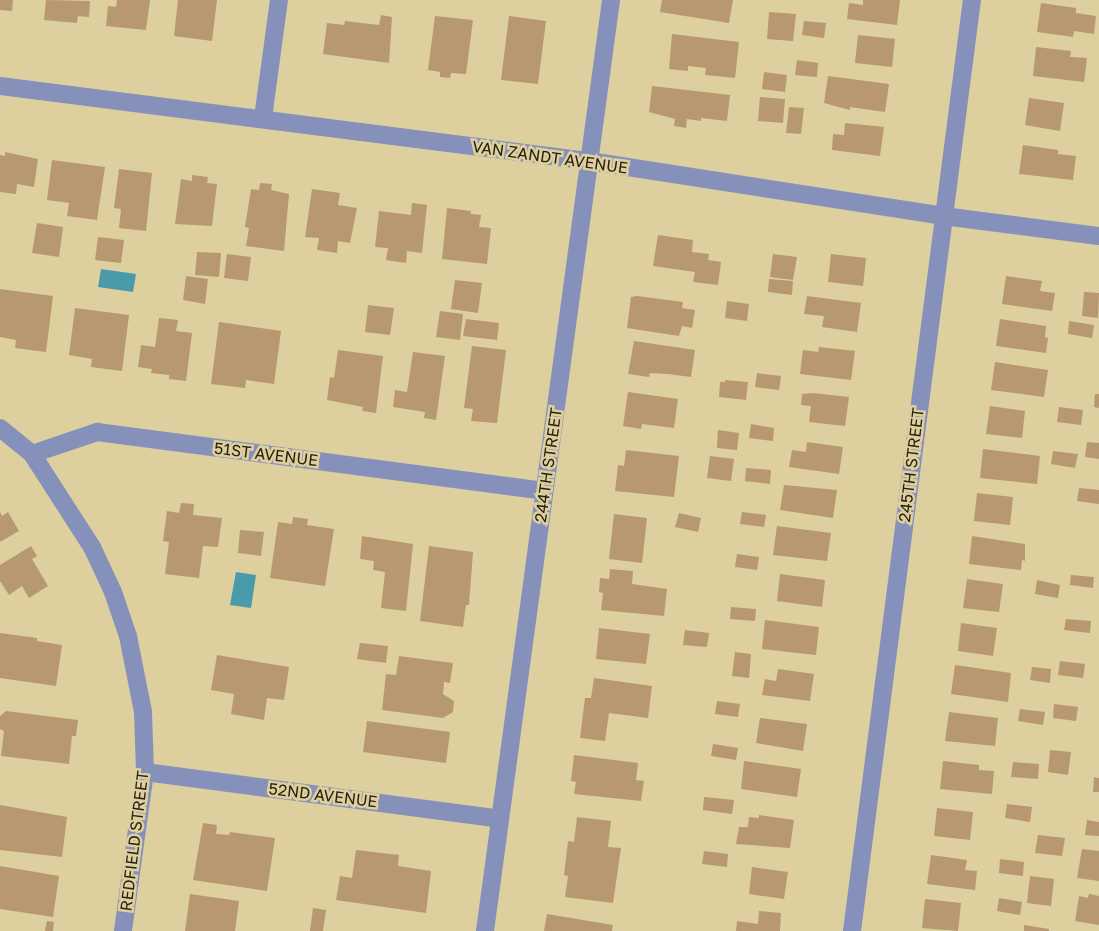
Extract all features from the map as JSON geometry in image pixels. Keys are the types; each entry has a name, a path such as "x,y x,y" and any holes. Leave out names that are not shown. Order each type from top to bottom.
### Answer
{"street":[{"path":"263,118 279,0"},
{"name":"244TH STREET","path":"486,931 611,0"},
{"name":"245TH STREET","path":"852,931 972,0"},
{"name":"VAN ZANDT AVENUE","path":"0,86 589,161 943,216 1099,236"},
{"path":"0,428 32,454"},
{"name":"51ST AVENUE","path":"32,454 98,432 544,491"},
{"name":"REDFIELD STREET","path":"32,454 92,547 113,592 128,636 142,712 145,772 123,931"},
{"name":"52ND AVENUE","path":"145,772 500,819"}],"water":[{"path":"101,269 136,274 133,292 98,287"},
{"path":"236,572 256,575 251,608 230,605"}],"building":[{"path":"0,0 13,0 12,11 0,10"},
{"path":"46,0 90,1 89,17 78,16 77,23 44,20"},
{"path":"117,0 150,0 146,30 106,26 108,6 116,7"},
{"path":"178,0 217,0 212,41 174,36"},
{"path":"662,0 733,0 729,23 660,12"},
{"path":"863,0 900,0 897,25 847,19 849,3 863,5"},
{"path":"1041,3 1076,8 1076,13 1096,16 1094,34 1074,31 1073,37 1037,32"},
{"path":"769,12 796,14 793,41 767,39"},
{"path":"381,15 392,17 389,63 323,54 327,23 344,25 345,21 379,25"},
{"path":"435,16 473,20 466,74 451,73 450,78 440,77 440,72 428,70"},
{"path":"509,16 546,21 538,84 501,80"},
{"path":"804,21 826,23 824,38 802,35"},
{"path":"672,34 739,42 735,78 705,75 706,68 688,66 688,71 669,69"},
{"path":"858,35 895,39 892,67 855,63"},
{"path":"1036,47 1071,51 1070,57 1087,58 1084,82 1033,76"},
{"path":"797,60 818,63 817,77 795,75"},
{"path":"764,72 787,75 785,92 762,89"},
{"path":"828,76 889,84 885,112 850,107 850,110 824,103"},
{"path":"652,86 730,95 727,121 687,119 686,128 674,126 675,119 649,112"},
{"path":"760,97 785,99 783,123 758,121"},
{"path":"1029,98 1064,103 1060,131 1025,125"},
{"path":"789,107 804,108 801,134 786,133"},
{"path":"845,123 884,127 880,156 832,150 833,134 844,135"},
{"path":"1023,145 1058,150 1058,154 1076,156 1073,180 1019,174"},
{"path":"5,152 38,159 34,187 17,184 16,194 0,192 0,155 5,156"},
{"path":"52,160 105,167 97,220 67,216 69,203 47,200"},
{"path":"119,169 152,173 146,231 119,228 121,209 114,208"},
{"path":"192,175 208,177 207,183 217,184 212,226 175,224 181,179 192,181"},
{"path":"260,183 272,184 271,190 289,194 284,251 246,246 249,228 245,227 251,189 259,190"},
{"path":"312,189 340,193 338,205 357,208 350,243 338,241 337,253 317,250 319,238 305,237"},
{"path":"412,203 427,205 422,253 407,251 406,263 386,260 388,248 375,247 379,211 411,215"},
{"path":"447,208 471,211 471,214 481,215 479,227 491,228 487,264 442,259"},
{"path":"37,223 63,227 59,257 32,253"},
{"path":"658,235 693,240 692,252 709,254 708,260 721,262 718,285 693,282 695,272 653,266"},
{"path":"98,237 124,240 121,263 95,260"},
{"path":"197,252 221,253 219,277 195,275"},
{"path":"227,254 251,257 248,281 224,278"},
{"path":"773,254 797,257 793,280 770,277"},
{"path":"831,254 866,258 863,286 828,282"},
{"path":"186,276 208,279 205,304 183,300"},
{"path":"1006,276 1042,281 1040,291 1055,293 1052,311 1002,304"},
{"path":"769,279 793,281 792,295 768,292"},
{"path":"455,280 482,283 478,313 451,309"},
{"path":"0,289 53,296 46,352 15,348 16,340 0,337"},
{"path":"1084,292 1099,293 1098,318 1082,316"},
{"path":"807,296 861,303 857,332 822,327 824,316 804,314"},
{"path":"631,297 683,302 682,308 695,310 692,328 682,326 679,336 627,328"},
{"path":"727,301 749,304 747,321 725,318"},
{"path":"368,305 394,308 390,335 365,332"},
{"path":"75,308 129,315 122,371 91,367 92,359 69,355"},
{"path":"440,311 463,314 460,340 436,337"},
{"path":"159,318 178,320 176,331 192,333 186,381 169,379 169,375 151,373 152,369 138,367 141,345 155,347"},
{"path":"466,319 499,323 497,340 463,336"},
{"path":"1000,319 1046,326 1045,337 1048,338 1046,353 996,346"},
{"path":"1069,321 1094,325 1092,338 1068,334"},
{"path":"219,322 281,331 274,384 246,380 245,388 211,384"},
{"path":"634,341 695,350 691,377 650,373 649,377 628,374"},
{"path":"472,346 506,350 497,423 471,421 473,409 464,408"},
{"path":"819,347 855,351 851,380 800,374 803,350 818,352"},
{"path":"338,350 383,356 376,413 362,411 363,407 327,400 330,377 334,378"},
{"path":"413,352 445,356 436,420 424,418 425,412 393,407 395,390 407,392"},
{"path":"995,362 1048,370 1044,397 991,390"},
{"path":"757,373 781,376 779,390 755,387"},
{"path":"725,380 748,382 746,400 719,397 720,382 725,382"},
{"path":"628,392 678,399 674,428 642,424 641,429 623,426"},
{"path":"802,394 849,397 845,426 809,422 811,406 801,405"},
{"path":"1095,394 1099,394 1099,408 1094,407"},
{"path":"990,406 1025,411 1022,438 986,434"},
{"path":"1059,407 1083,410 1081,425 1057,422"},
{"path":"751,424 774,428 773,441 749,438"},
{"path":"718,430 739,433 737,450 717,448"},
{"path":"807,442 843,447 839,474 789,467 792,450 806,452"},
{"path":"1087,442 1099,443 1099,459 1085,457"},
{"path":"983,449 1040,456 1037,484 980,478"},
{"path":"626,450 679,456 674,497 615,491 618,465 624,466"},
{"path":"1053,451 1078,454 1075,468 1051,464"},
{"path":"710,456 734,459 731,481 707,478"},
{"path":"746,468 771,470 770,484 745,481"},
{"path":"784,485 837,490 833,518 780,510"},
{"path":"1079,488 1099,490 1099,504 1077,501"},
{"path":"977,493 1013,497 1010,525 974,521"},
{"path":"181,503 194,504 193,515 222,518 218,547 203,546 199,578 165,574 169,542 163,541 167,511 179,513"},
{"path":"0,512 2,516 8,512 19,531 0,542"},
{"path":"742,512 766,515 764,527 740,524"},
{"path":"679,513 701,518 698,532 675,527"},
{"path":"614,514 647,518 642,563 609,559"},
{"path":"293,517 308,519 307,525 334,529 325,586 270,578 278,522 292,524"},
{"path":"777,526 831,533 827,561 773,555"},
{"path":"240,530 264,532 261,556 238,553"},
{"path":"362,536 413,544 406,611 381,608 385,572 373,570 374,561 360,559"},
{"path":"972,536 1025,544 1025,561 1022,560 1021,570 969,564"},
{"path":"31,546 37,556 32,559 48,586 29,598 22,586 9,595 0,581 0,565"},
{"path":"429,546 473,552 469,605 466,605 463,627 420,621"},
{"path":"737,554 759,557 757,570 735,567"},
{"path":"610,569 633,571 632,584 667,589 664,616 601,610 603,593 599,592 600,578 609,579"},
{"path":"780,574 825,580 822,607 777,601"},
{"path":"1071,575 1094,577 1093,588 1070,585"},
{"path":"967,579 1003,584 999,612 963,608"},
{"path":"1037,580 1060,585 1058,598 1035,594"},
{"path":"731,607 756,609 755,621 730,619"},
{"path":"1066,619 1091,621 1090,633 1064,630"},
{"path":"765,620 819,627 816,655 762,649"},
{"path":"961,623 997,628 993,656 958,651"},
{"path":"599,628 650,634 646,664 596,659"},
{"path":"685,630 709,633 707,647 683,645"},
{"path":"0,633 37,638 37,641 62,645 56,686 0,678"},
{"path":"360,643 388,646 386,663 357,659"},
{"path":"735,652 751,654 749,678 732,676"},
{"path":"217,655 289,667 284,700 267,698 264,720 231,714 234,694 211,690"},
{"path":"399,656 453,663 450,683 444,682 443,694 454,701 453,712 443,718 382,710 386,674 396,675"},
{"path":"1060,661 1085,664 1083,678 1058,675"},
{"path":"955,665 1011,673 1008,702 951,694"},
{"path":"1032,667 1051,669 1050,683 1030,680"},
{"path":"778,669 814,674 810,701 762,695 765,679 776,681"},
{"path":"594,678 652,686 648,718 609,713 605,741 580,738 585,698 591,698"},
{"path":"717,701 740,704 738,717 715,714"},
{"path":"1054,704 1078,707 1076,721 1053,718"},
{"path":"1020,709 1045,712 1043,725 1018,721"},
{"path":"6,711 78,720 76,736 72,736 69,764 1,756 4,731 0,729 0,716"},
{"path":"949,712 998,718 995,746 945,741"},
{"path":"760,718 807,724 803,751 756,743"},
{"path":"367,721 450,732 446,763 363,752"},
{"path":"713,744 738,748 736,760 711,756"},
{"path":"1050,750 1071,752 1068,775 1048,772"},
{"path":"574,755 638,763 636,780 644,781 641,801 574,794 576,782 571,781"},
{"path":"744,761 801,769 797,797 741,789"},
{"path":"943,761 979,765 979,770 994,771 992,794 940,789"},
{"path":"1013,762 1039,764 1038,779 1011,777"},
{"path":"1094,777 1099,778 1099,792 1093,792"},
{"path":"704,797 734,800 732,814 703,810"},
{"path":"1007,804 1032,807 1030,822 1005,818"},
{"path":"0,805 67,817 62,857 0,850"},
{"path":"937,808 973,812 970,840 934,836"},
{"path":"759,815 794,820 790,848 736,844 739,827 748,827 749,817 759,818"},
{"path":"577,817 611,821 608,847 621,848 613,903 565,897 568,876 564,875 568,841 574,842"},
{"path":"1087,820 1099,822 1099,836 1085,835"},
{"path":"203,823 217,825 216,834 229,835 230,832 275,838 267,891 193,880"},
{"path":"1038,835 1065,838 1062,856 1035,853"},
{"path":"1082,849 1099,851 1099,881 1077,878"},
{"path":"356,850 399,855 398,866 431,871 426,913 336,900 340,876 352,878"},
{"path":"704,851 728,854 727,867 702,864"},
{"path":"931,855 967,860 965,870 977,871 975,890 927,884"},
{"path":"1000,859 1024,862 1023,876 999,873"},
{"path":"0,866 59,876 53,917 0,909"},
{"path":"752,867 788,872 784,899 749,894"},
{"path":"1030,876 1054,879 1051,906 1027,903"},
{"path":"190,894 239,901 235,931 185,931"},
{"path":"1089,894 1099,896 1099,925 1075,921 1079,896 1088,898"},
{"path":"999,898 1022,902 1020,915 997,911"},
{"path":"925,899 961,903 958,931 922,928"},
{"path":"313,908 326,910 323,931 310,931"},
{"path":"759,911 781,913 780,931 736,931 737,921 758,924"},
{"path":"547,914 613,925 612,931 544,931"},
{"path":"47,921 54,922 53,931 45,931"},
{"path":"1024,925 1049,929 1049,931 1024,931"}]}
